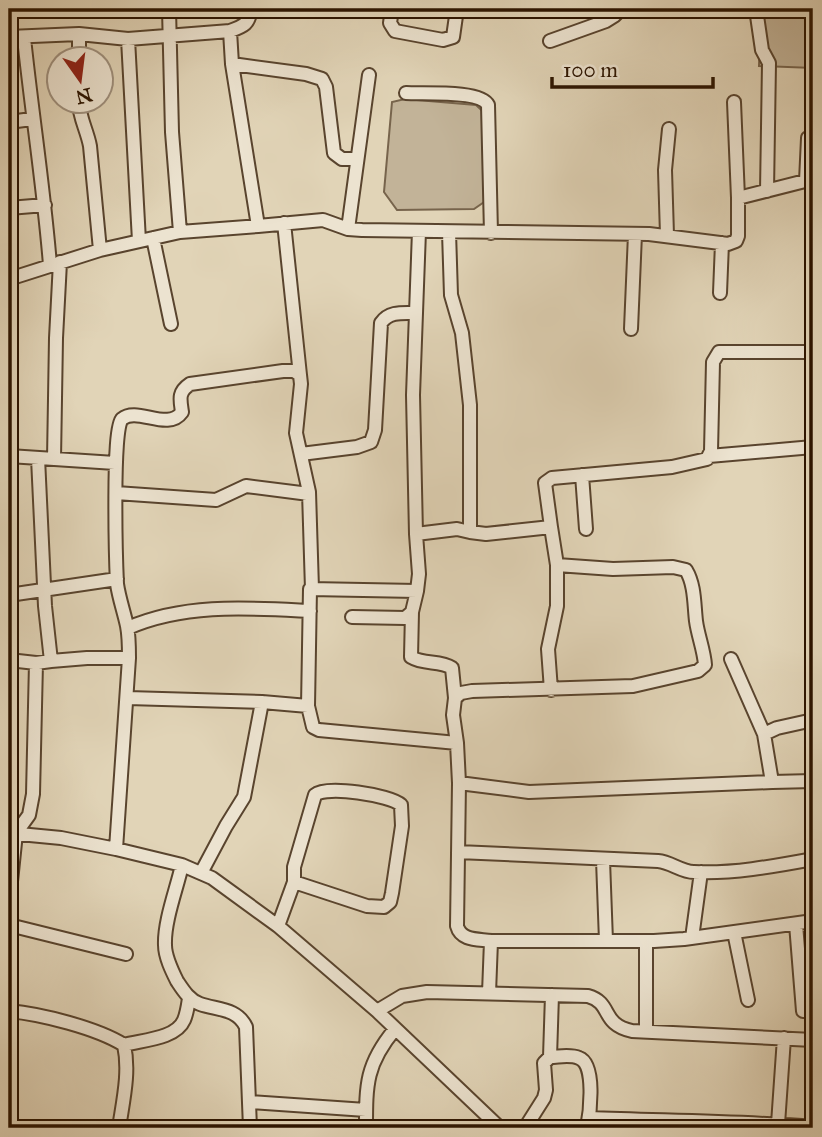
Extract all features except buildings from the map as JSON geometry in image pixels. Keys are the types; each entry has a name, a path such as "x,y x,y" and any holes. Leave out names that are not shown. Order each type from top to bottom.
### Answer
{"street":[{"path":"169,9 172,132 180,232"},
{"path":"9,37 79,34 128,39 230,32 250,21 251,9"},
{"path":"392,9 390,23 395,31 443,40 453,37 457,9"},
{"path":"550,41 593,26 614,16 621,9"},
{"path":"756,9 762,50 769,63 767,191"},
{"path":"230,32 232,64 258,226"},
{"path":"79,34 79,46"},
{"path":"24,38 32,119 55,263 54,459"},
{"path":"128,39 139,241"},
{"path":"232,64 306,74 322,79 326,87 334,153 342,159 358,159"},
{"path":"348,229 369,75"},
{"path":"406,93 478,96 485,99 488,105 491,233"},
{"path":"9,279 100,250 180,232 323,220 348,229 667,235 733,243 738,236 734,102"},
{"path":"81,116 88,132 100,250"},
{"path":"9,122 32,119"},
{"path":"667,235 665,170 668,129"},
{"path":"738,198 810,180 808,138 813,136"},
{"path":"9,208 45,205"},
{"path":"284,223 301,384 296,433 309,494 312,589 308,706 310,720 313,727 319,730 457,743"},
{"path":"419,232 413,448 419,574 412,612 411,657 417,661 446,664 452,668 459,783 459,933 465,937 491,941 646,941 692,938 813,921"},
{"path":"449,232 451,295 462,333 470,405 470,531"},
{"path":"631,329 635,234"},
{"path":"153,238 171,324"},
{"path":"720,293 722,243"},
{"path":"301,454 357,447 371,442 375,430 381,323 385,317 392,314 416,313"},
{"path":"709,456 713,362 719,352 813,352"},
{"path":"116,849 129,658 128,628 117,579 115,463 118,425 129,416 172,420 178,417 182,412 179,396 182,389 190,384 283,371 294,371 300,375"},
{"path":"551,690 548,649 557,606 557,565 545,483 552,478 672,467 702,461 709,456 813,447"},
{"path":"9,456 115,463"},
{"path":"38,458 51,661"},
{"path":"583,475 586,529"},
{"path":"116,494 216,500 246,486 309,494"},
{"path":"416,534 457,529 486,534 551,527"},
{"path":"455,698 461,693 472,691 633,686 698,671 705,665 692,586 686,570 673,567 613,569 557,565"},
{"path":"9,595 117,579"},
{"path":"312,589 417,591"},
{"path":"128,628 168,615 228,608 310,611"},
{"path":"352,617 405,618 412,612"},
{"path":"9,660 36,663 87,657 129,658"},
{"path":"731,659 764,734 772,782"},
{"path":"9,901 12,833 29,816 33,794 36,663"},
{"path":"128,698 308,706"},
{"path":"201,873 244,797 262,702"},
{"path":"764,734 777,728 813,720"},
{"path":"459,783 529,792 813,781"},
{"path":"278,926 294,882 294,867 315,795 320,791 383,797 395,800 401,805 402,826 392,893 390,902 384,907 367,906 294,882"},
{"path":"12,833 61,838 183,865 236,893 377,1011 500,1128"},
{"path":"458,852 667,862 690,872 813,859"},
{"path":"603,860 606,941"},
{"path":"183,865 165,945 175,976 189,998 220,1008 243,1020 248,1036 250,1128"},
{"path":"692,938 701,872"},
{"path":"796,924 803,1011"},
{"path":"9,925 126,954"},
{"path":"734,932 748,1000"},
{"path":"489,993 491,941"},
{"path":"646,941 646,1031"},
{"path":"377,1011 412,993 588,996 596,998 602,1004 611,1022 618,1028 813,1040"},
{"path":"550,1057 552,995"},
{"path":"124,1045 173,1032 185,1018 189,998"},
{"path":"9,1011 68,1023 115,1039 124,1045 127,1058 119,1128"},
{"path":"366,1128 367,1085 371,1066 379,1049 395,1029"},
{"path":"770,1125 784,1038"},
{"path":"525,1128 544,1098 544,1063 550,1057 569,1056 587,1063 590,1095 588,1123 676,1122 813,1126"},
{"path":"249,1102 366,1110"}],"shaded area":[{"path":"761,9 813,9 813,68 759,66"},
{"path":"405,99 476,105 490,118 487,200 474,209 397,210 384,192 392,102"}]}
